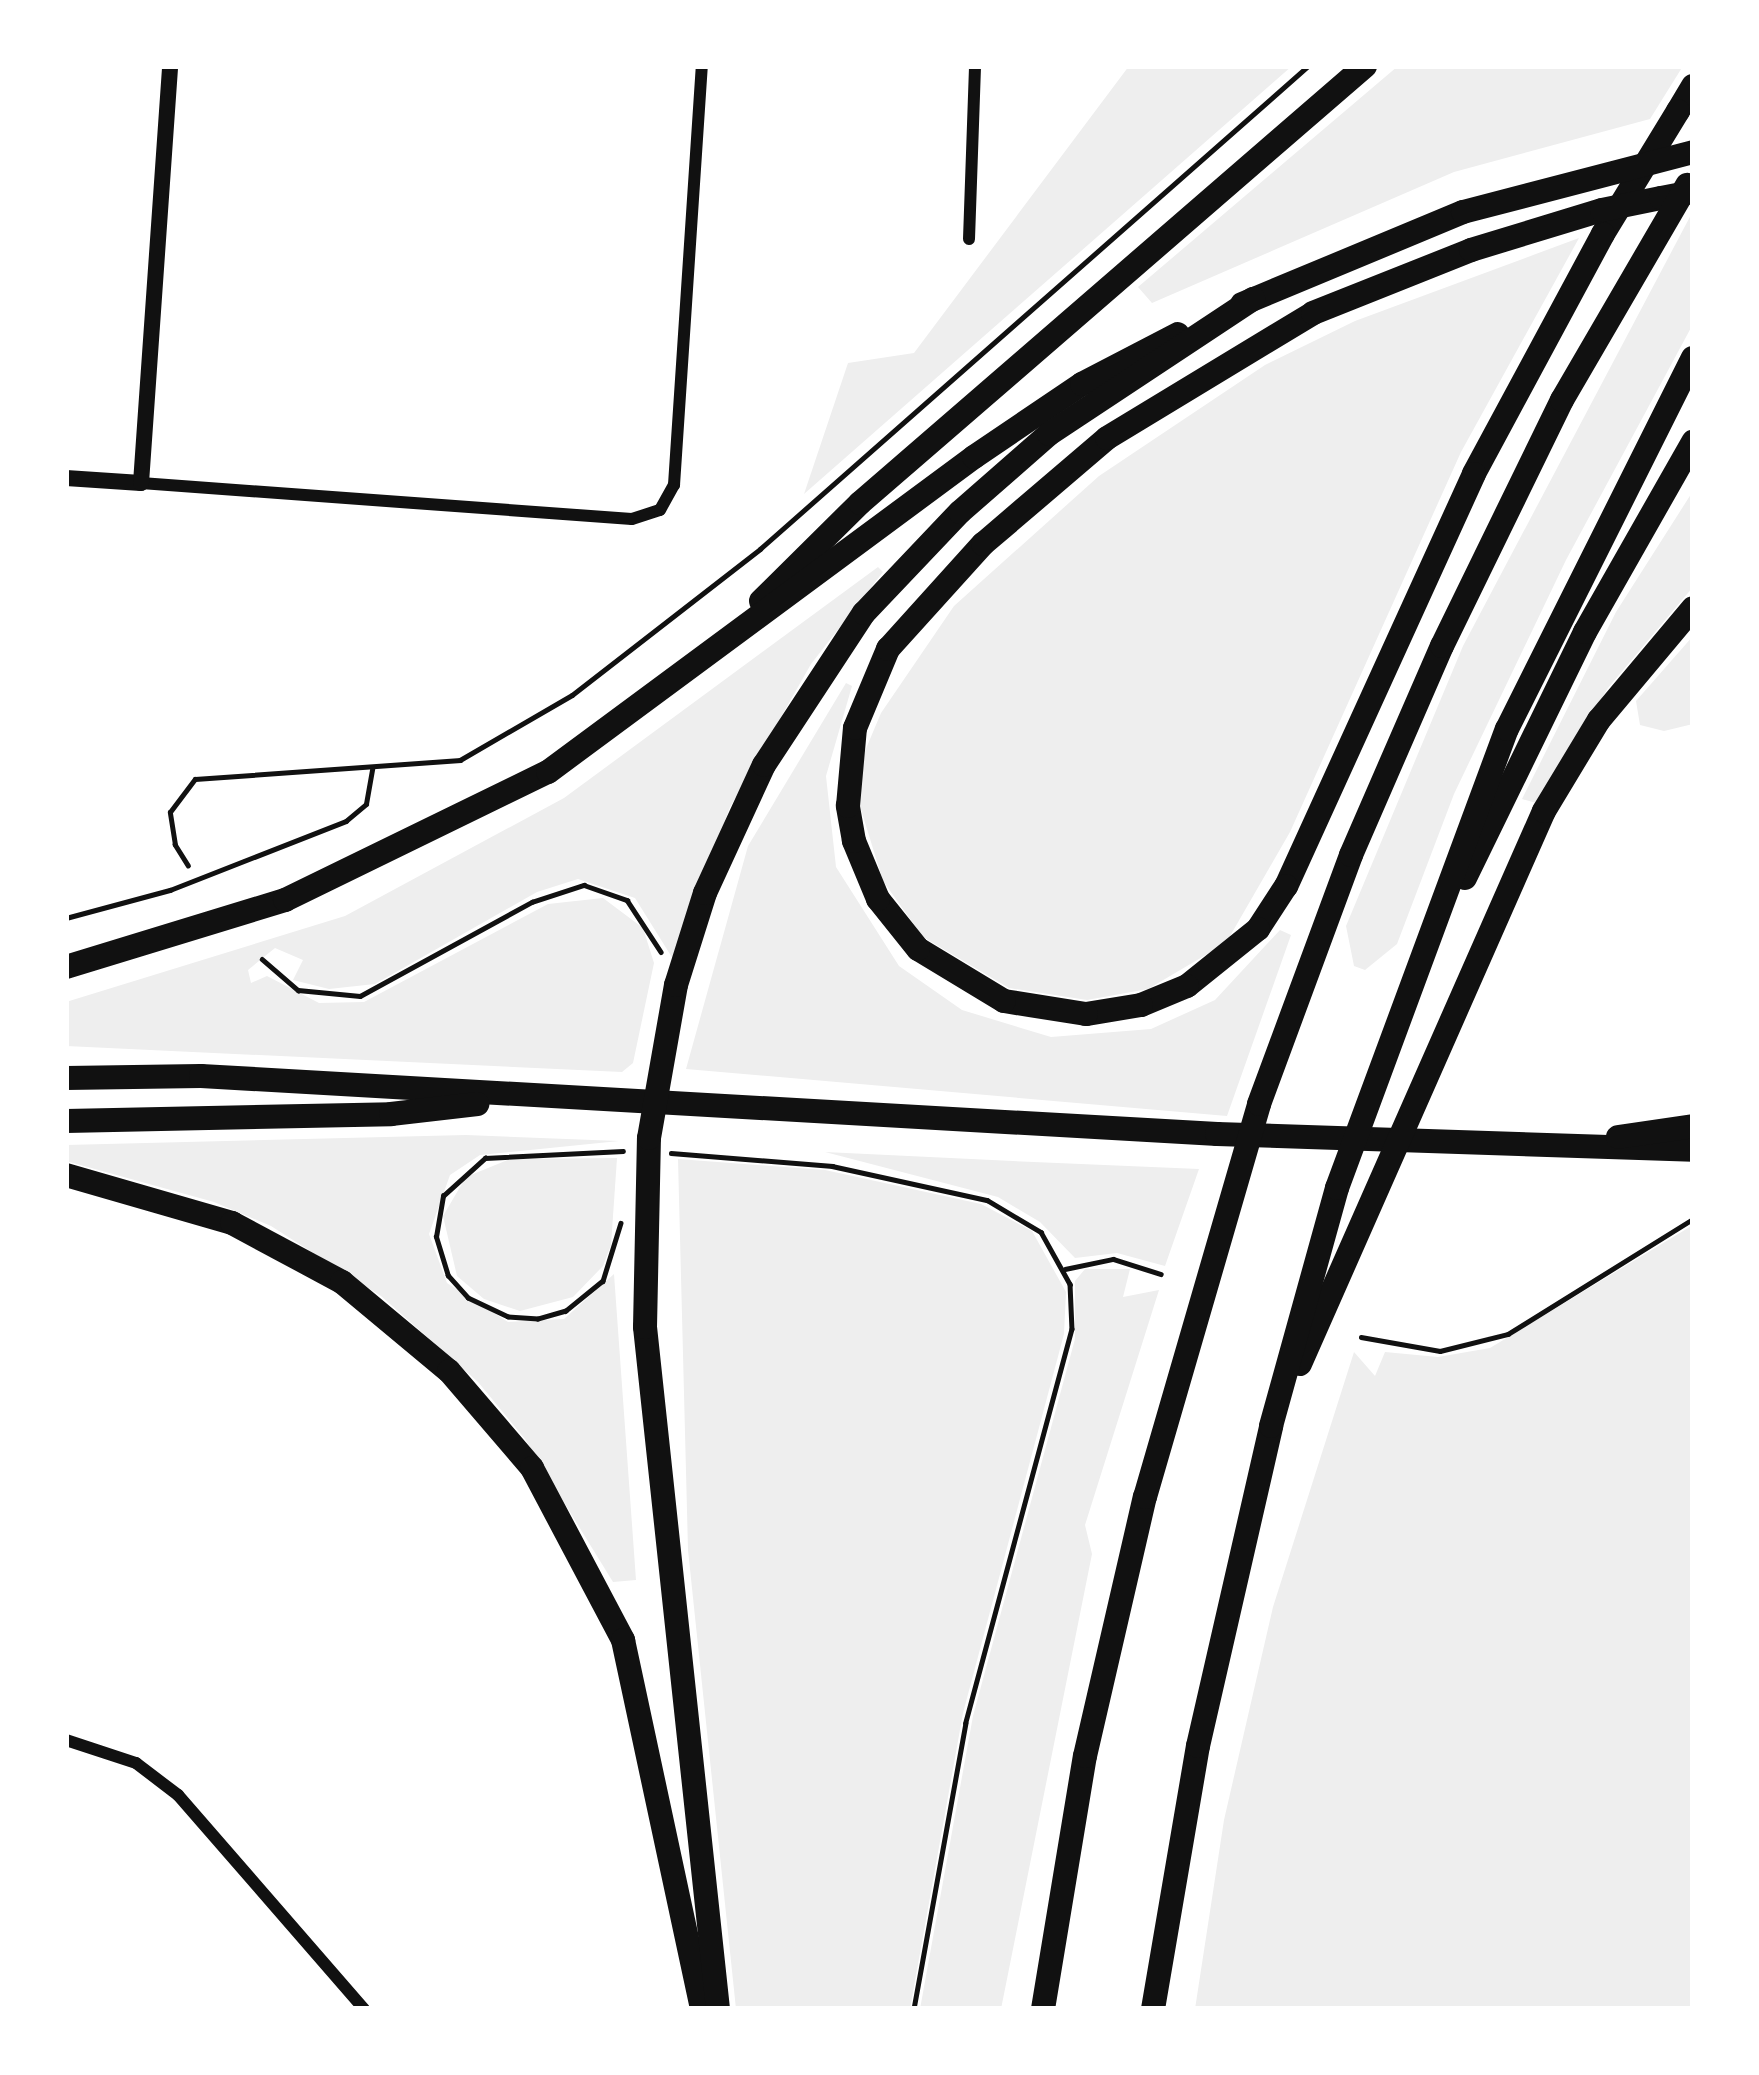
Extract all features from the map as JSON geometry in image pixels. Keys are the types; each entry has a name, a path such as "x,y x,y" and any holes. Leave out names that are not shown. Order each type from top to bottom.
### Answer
{"highway":[{"path":"696,667 860,503 1365,66"},
{"path":"1693,86 1474,474 1300,857 1258,929 1187,986 1141,1005 1086,1013 1004,1001 918,949 862,866 848,806 863,706 910,621 1056,478 1172,394 1313,313 1551,225 1693,192"},
{"path":"66,967 285,900 439,830 548,772 1024,422 1150,346 1378,243 1574,180 1693,152"},
{"path":"1043,2009 1085,1756 1199,1296 1259,1104 1351,855 1452,625 1562,400 1693,176"},
{"path":"718,2009 650,1401 643,1163 664,1041 732,826 796,710 864,613 960,512 1049,434 1252,299"},
{"path":"1154,2009 1198,1746 1271,1426 1336,1187 1507,729 1693,358"},
{"path":"1393,1026 1585,632 1693,442"},
{"path":"1271,1426 1379,1192 1411,1108 1544,811 1599,720 1693,608"},
{"path":"66,1078 201,1076 1521,1146 1693,1150"},
{"path":"66,1120 392,1114 545,1096"},
{"path":"1521,1146 1693,1126"},
{"path":"66,1175 232,1223 342,1282 449,1371 532,1468 623,1640 702,2009"}],"street":[{"path":"141,483 170,66"},
{"path":"66,478 632,519 660,510 674,485 702,66"},
{"path":"969,239 975,66"},
{"path":"66,1740 136,1763 178,1795 364,2009"}],"path":[{"path":"188,866 175,845 170,812 195,779 372,769 484,751 649,639 1120,239 1308,66"},
{"path":"66,919 170,890 346,821 366,804 372,769"},
{"path":"262,959 298,990 360,996 532,902 584,885 613,892 639,911 657,937 662,969"},
{"path":"660,1152 800,1161 961,1192 1031,1222 1065,1269 1072,1329 976,1680 914,2009"},
{"path":"621,1220 603,1281 566,1311 538,1319 494,1312 468,1298 448,1276 436,1238 443,1196 485,1158 643,1163"},
{"path":"1361,1337 1440,1351 1508,1334 1693,1219"},
{"path":"1065,1269 1113,1259 1161,1274"}],"shaded area":[{"path":"1129,66 1292,66 804,494 848,363 914,353"},
{"path":"1398,66 1683,66 1650,119 1454,172 1152,303 1138,287"},
{"path":"1693,211 1693,324 1566,560 1454,794 1397,944 1365,970 1354,966 1346,926 1463,646"},
{"path":"1579,238 1461,452 1290,832 1226,943 1148,989 1087,1000 1009,988 923,937 883,881 859,803 865,751 881,713 954,606 1099,476 1265,365 1355,321"},
{"path":"1693,491 1693,587 1608,688 1536,803 1522,799 1616,612"},
{"path":"878,567 883,572 811,664 730,807 673,959 635,898 578,879 537,892 375,984 329,989 293,980 303,960 275,948 248,970 251,983 267,976 319,1003 364,1002 548,904 603,898 643,928 654,963 633,1063 622,1072 66,1046 66,1002 345,916 564,798"},
{"path":"1693,636 1693,724 1664,731 1640,725 1636,701"},
{"path":"846,683 852,686 826,776 836,867 899,966 962,1010 1051,1037 1151,1029 1215,1000 1280,930 1291,935 1227,1116 686,1069 748,846"},
{"path":"466,1135 619,1141 480,1155 450,1175 429,1234 447,1283 508,1322 564,1319 614,1274 636,1580 613,1582 525,1439 478,1382 381,1296 271,1226 214,1202 66,1161 66,1145"},
{"path":"825,1152 1199,1169 1165,1266 1117,1253 1075,1258 1040,1222 998,1197"},
{"path":"617,1158 611,1245 603,1266 573,1297 520,1311 484,1299 457,1276 443,1216 466,1177 510,1159"},
{"path":"678,1159 825,1170 981,1204 1032,1231 1066,1292 1064,1334 963,1713 910,2009 736,2009 688,1550"},
{"path":"1693,1225 1693,2009 1195,2009 1224,1820 1273,1607 1354,1352 1375,1376 1385,1352 1438,1357 1490,1348"},
{"path":"1085,1269 1130,1269 1123,1297 1159,1290 1085,1525 1092,1554 1001,2009 920,2009 973,1716 1075,1339 1075,1281"}]}
